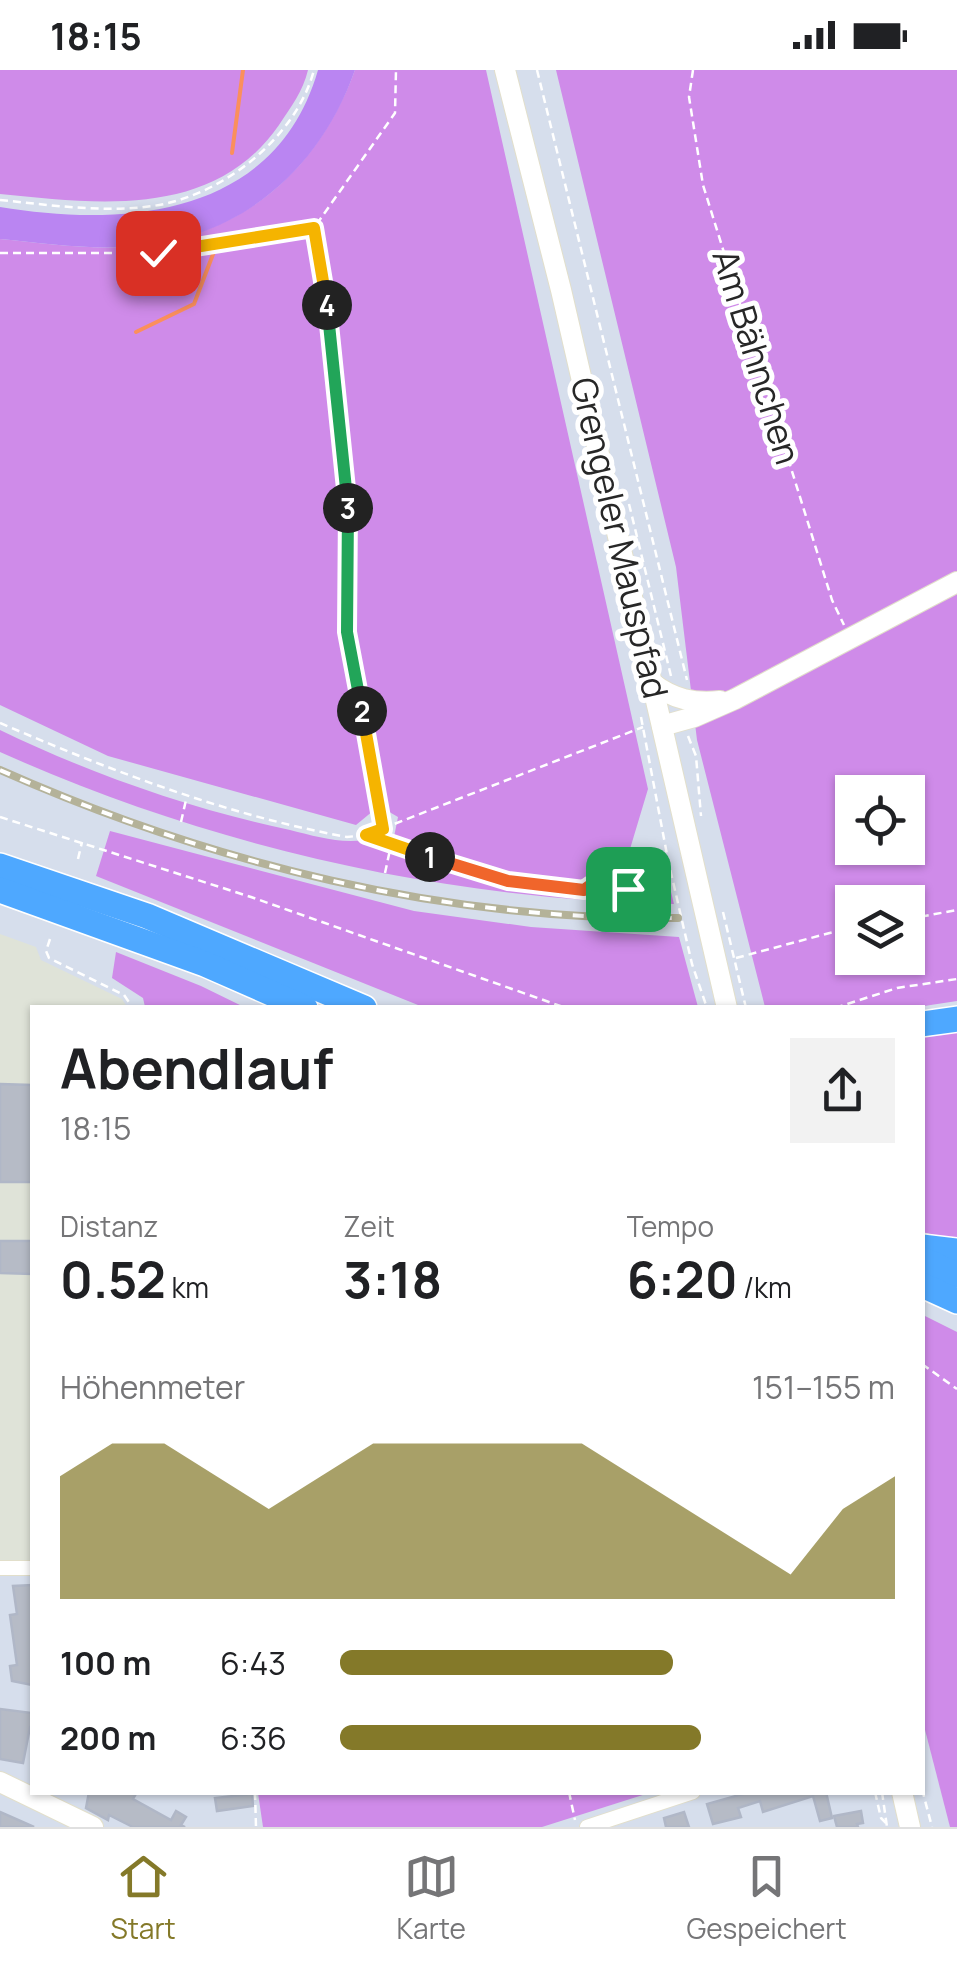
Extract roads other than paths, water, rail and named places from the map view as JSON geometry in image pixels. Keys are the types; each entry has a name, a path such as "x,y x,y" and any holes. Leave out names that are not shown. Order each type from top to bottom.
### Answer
{"highway":[{"path":"0,866 147,916 357,1005"},
{"path":"0,890 205,964 299,1005"},
{"path":"205,964 264,1005"},
{"path":"925,1024 957,1019"},
{"path":"925,1247 957,1252"},
{"path":"925,1260 957,1274"},
{"path":"925,1286 957,1301"}],"main road":[{"name":"Grengeler Mauspfad","path":"505,70 561,290 727,1005"},
{"path":"662,725 736,699 957,582"},
{"path":"652,683 666,693 695,702 736,699"},
{"path":"0,1782 93,1827"},
{"path":"903,1795 910,1827"}],"street":[{"path":"0,1568 30,1568"},
{"path":"587,1827 684,1795"}],"waterway":[{"path":"232,153 243,70"},
{"path":"136,332 194,304 215,249"}],"railway":[{"path":"0,770 162,833 331,880 503,909 678,918"}]}
